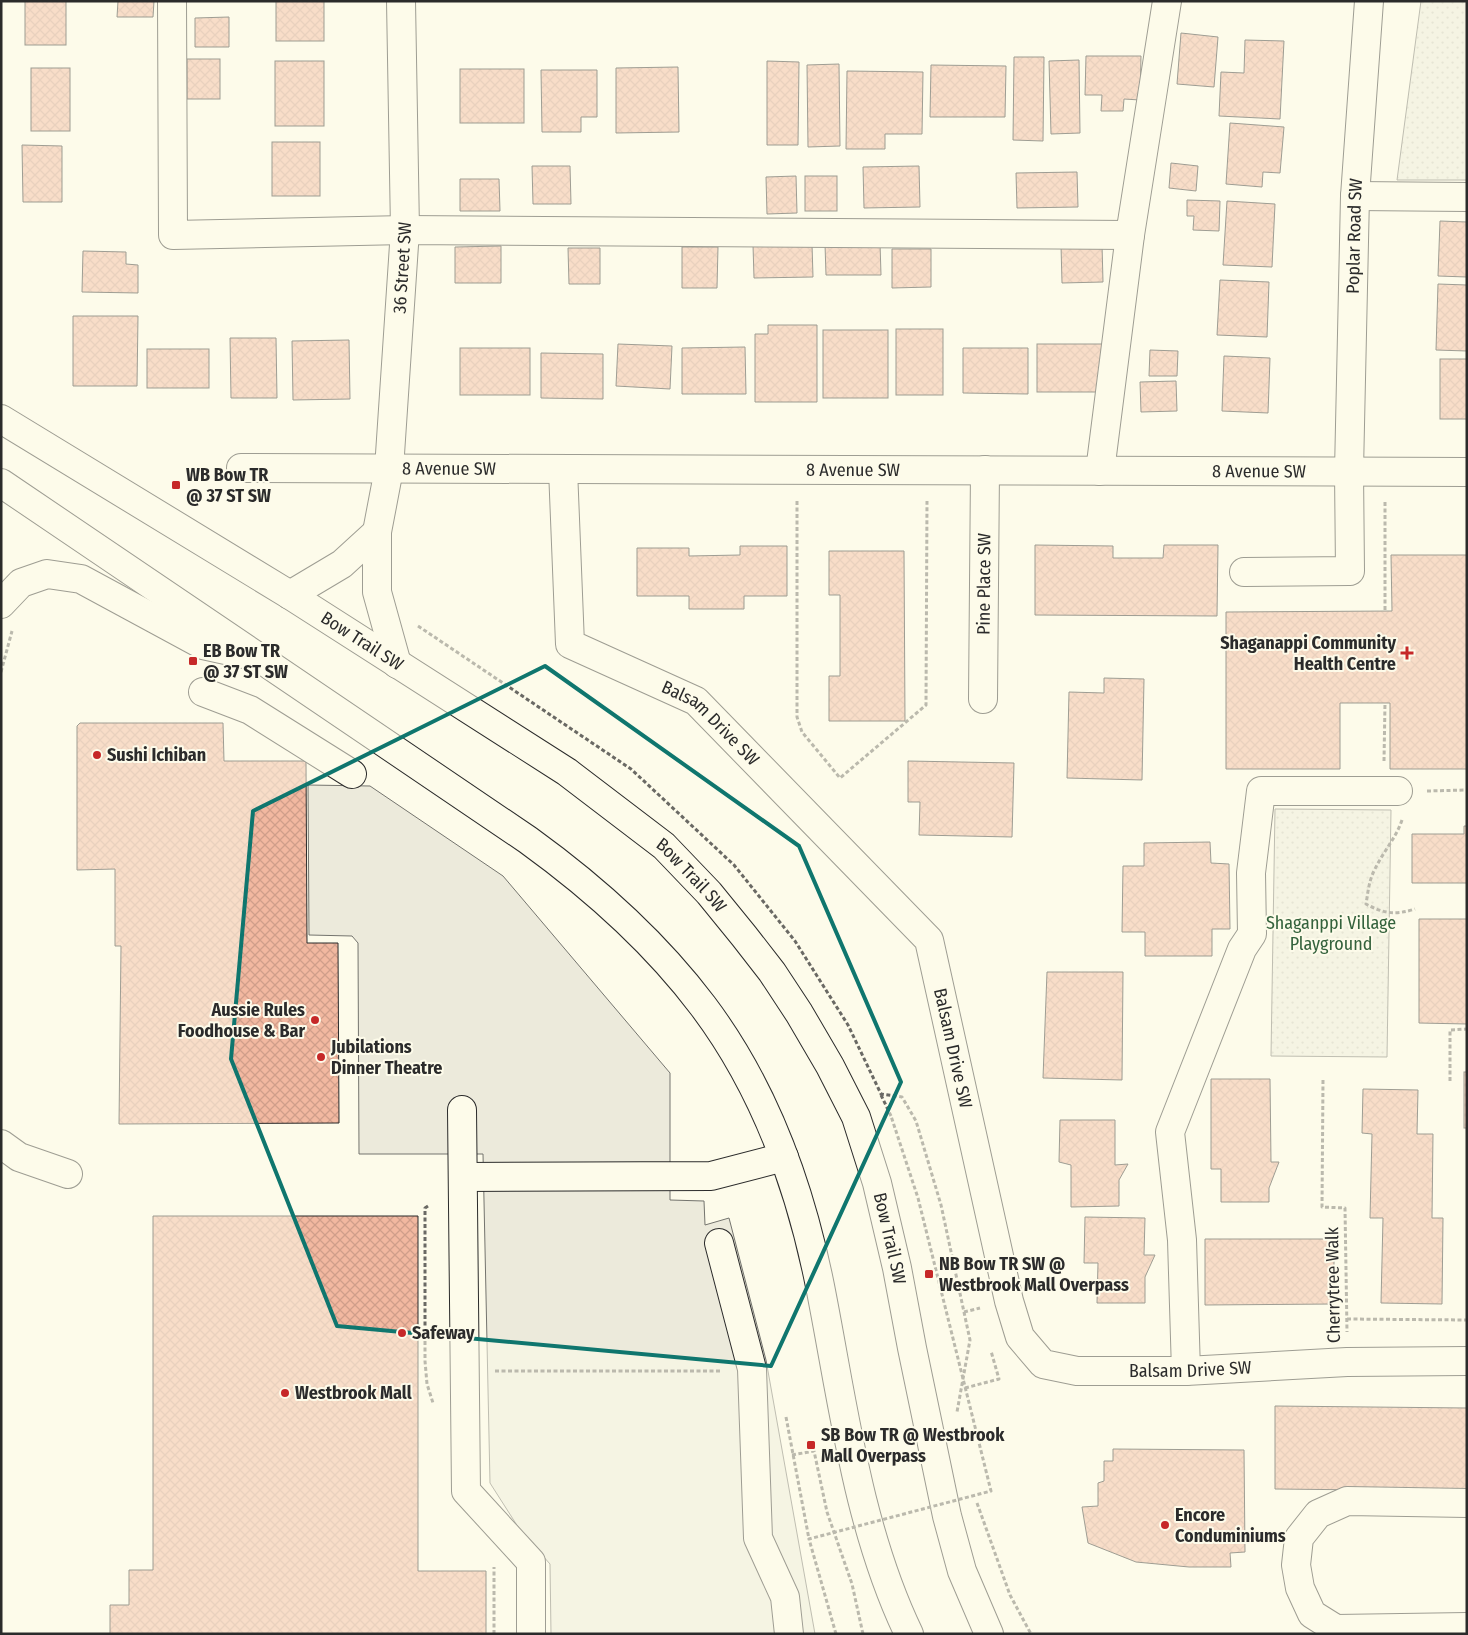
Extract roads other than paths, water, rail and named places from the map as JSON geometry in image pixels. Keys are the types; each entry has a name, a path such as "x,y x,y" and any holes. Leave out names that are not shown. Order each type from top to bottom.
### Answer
{"main road":[{"path":"172,1 173,236 405,230 1130,236"},
{"name":"36 Street SW","path":"397,664 377,592 377,532 389,469 405,230 401,1"},
{"path":"1100,471 1130,236 1167,1"},
{"name":"Poplar Road SW","path":"1244,572 1350,571 1349,471 1355,196 1369,1"},
{"path":"1355,196 1467,197"},
{"name":"Bow Trail SW","path":"1,419 290,596 567,772 664,846 744,936 772,972 799,1013 830,1066 856,1117 877,1184 898,1268 912,1348 947,1516 962,1571 989,1634"},
{"name":"8 Avenue SW","path":"241,468 1467,472"},
{"name":"Balsam Drive SW","path":"563,469 570,644 696,701 929,940 1009,1301 1020,1337 1042,1364 1077,1371 1186,1371 1347,1362 1467,1362"},
{"name":"Pine Place SW","path":"983,699 985,470"},
{"path":"1,482 573,872 663,958 704,1007 756,1092 800,1202 820,1284 833,1362 866,1513 882,1565 909,1634"},
{"path":"290,596 342,564 377,532"},
{"path":"1,604 20,584 47,574 81,579 203,645 259,657"},
{"path":"203,692 250,710 352,774"},
{"path":"1186,1371 1182,1240 1170,1132 1242,949 1252,934 1251,873 1261,791 1398,791"},
{"path":"462,1110 466,1491 531,1562 531,1634"},
{"path":"1,1144 19,1158 68,1174"},
{"path":"463,1177 711,1176 784,1158"},
{"path":"719,1243 752,1369 758,1538 786,1597 789,1634"},
{"path":"1467,1503 1347,1501 1318,1514 1313,1520 1299,1538 1296,1565 1300,1588 1312,1614 1336,1629 1467,1627"}],"place":[{"name":"WB Bow TR @ 37 ST SW","path":"176,485"},
{"name":"Shaganappi Community Health Centre","path":"1407,653"},
{"name":"EB Bow TR @ 37 ST SW","path":"193,661"},
{"name":"Sushi Ichiban","path":"97,755"},
{"name":"Aussie Rules Foodhouse & Bar","path":"315,1020"},
{"name":"Jubilations Dinner Theatre","path":"321,1057"},
{"name":"NB Bow TR SW @ Westbrook Mall Overpass","path":"929,1274"},
{"name":"Safeway","path":"402,1333"},
{"name":"Westbrook Mall","path":"285,1393"},
{"name":"SB Bow TR @ Westbrook Mall Overpass","path":"811,1445"},
{"name":"Encore Conduminiums","path":"1165,1525"}],"park label":[{"name":"Shaganppi Village Playground","path":"1331,933"}]}
